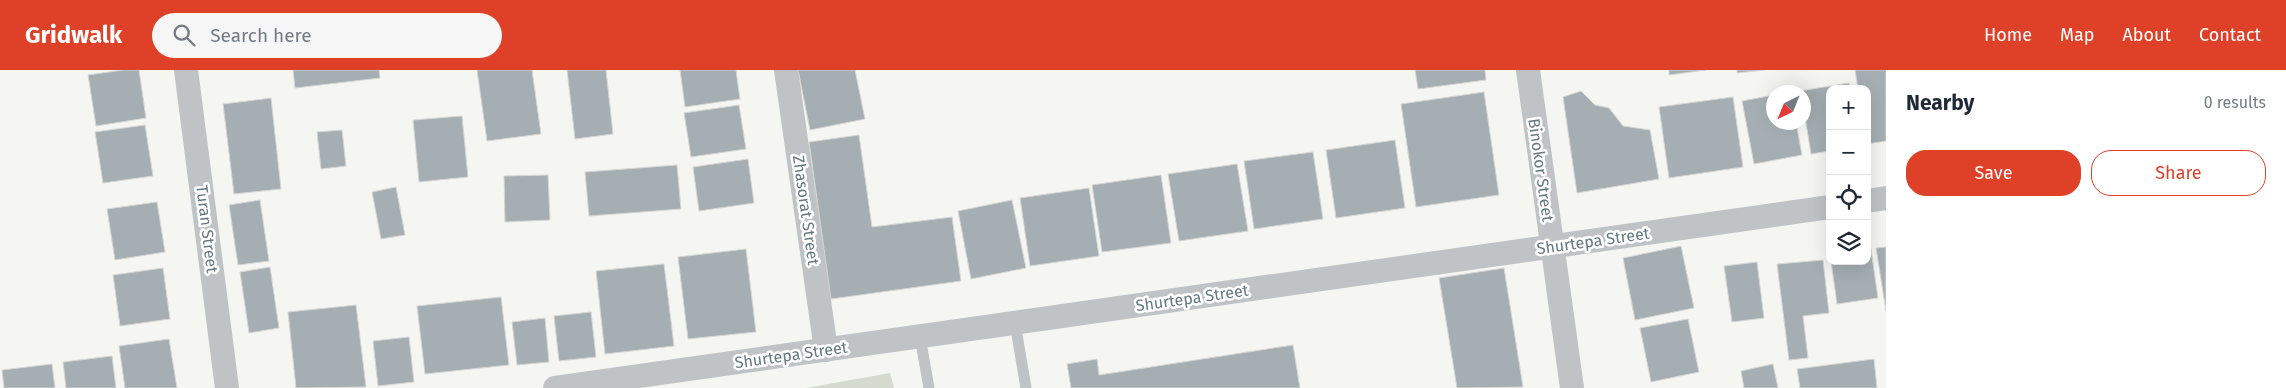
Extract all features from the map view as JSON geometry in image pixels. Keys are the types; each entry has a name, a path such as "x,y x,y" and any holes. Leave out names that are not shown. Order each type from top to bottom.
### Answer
{"street":[{"name":"Turan Street","path":"186,70 227,388"},
{"name":"Zhasorat Street","path":"786,70 826,350"},
{"name":"Binokor Street","path":"1528,70 1572,388"},
{"path":"1871,200 1886,198"},
{"name":"Shurtepa Street","path":"555,388 661,381 826,350 1826,208"}],"lane":[{"path":"1016,323 1026,388"},
{"path":"920,337 929,388"}],"shaded area":[{"path":"890,373 894,388 806,388"}],"building":[{"path":"123,70 139,70 146,118 96,126 88,75"},
{"path":"293,70 379,70 380,78 295,88"},
{"path":"477,70 532,70 541,134 487,141"},
{"path":"567,70 606,70 613,134 575,139"},
{"path":"680,70 736,70 740,99 685,107"},
{"path":"798,70 855,70 865,119 810,130"},
{"path":"1415,70 1485,70 1486,80 1418,89"},
{"path":"1669,70 1706,70 1669,75"},
{"path":"1737,70 1765,70 1737,73"},
{"path":"1855,70 1886,70 1886,141 1871,143 1871,85 1857,85"},
{"path":"1826,87 1826,152 1811,154 1807,130 1811,130 1811,89"},
{"path":"1581,91 1595,105 1609,108 1623,126 1650,130 1659,179 1577,193 1563,97"},
{"path":"1484,92 1499,195 1416,207 1401,104"},
{"path":"1766,96 1766,130 1797,130 1802,155 1754,164 1742,101"},
{"path":"1733,97 1743,167 1669,178 1659,107"},
{"path":"271,98 281,189 234,194 223,104"},
{"path":"739,105 746,149 691,157 684,113"},
{"path":"462,116 468,177 419,182 413,120"},
{"path":"145,125 153,176 103,183 95,132"},
{"path":"342,130 346,166 321,169 317,132"},
{"path":"859,135 872,227 952,217 961,281 831,299 809,142"},
{"path":"1395,140 1405,208 1336,218 1326,150"},
{"path":"1313,152 1323,219 1254,229 1244,161"},
{"path":"748,159 754,203 699,211 693,167"},
{"path":"1237,164 1248,231 1179,241 1168,174"},
{"path":"677,165 681,209 589,216 585,172"},
{"path":"548,175 550,220 505,222 504,176"},
{"path":"1161,175 1171,243 1102,252 1092,185"},
{"path":"396,187 405,235 381,239 372,192"},
{"path":"1089,188 1099,256 1030,266 1020,198"},
{"path":"260,200 269,261 238,265 229,205"},
{"path":"1012,200 1026,268 971,279 958,211"},
{"path":"157,202 165,252 115,260 107,209"},
{"path":"1681,246 1694,308 1635,320 1623,258"},
{"path":"1886,247 1886,311 1876,248"},
{"path":"746,249 756,332 688,339 678,257"},
{"path":"1871,249 1878,298 1837,304 1832,265 1871,265"},
{"path":"1823,260 1829,313 1803,316 1808,358 1789,360 1777,264"},
{"path":"1757,262 1764,318 1732,322 1724,266"},
{"path":"664,264 674,346 605,354 596,271"},
{"path":"270,267 279,328 249,333 240,272"},
{"path":"163,268 170,319 120,326 113,275"},
{"path":"1504,268 1523,387 1457,388 1439,278"},
{"path":"501,297 509,365 425,374 417,306"},
{"path":"356,305 366,387 296,388 288,312"},
{"path":"591,312 596,357 559,361 554,316"},
{"path":"545,318 549,362 517,365 512,322"},
{"path":"1688,319 1699,372 1651,382 1640,328"},
{"path":"409,337 414,382 378,386 373,341"},
{"path":"169,339 177,388 125,388 119,346"},
{"path":"1293,345 1300,388 1071,388 1067,364 1097,359 1099,375"},
{"path":"112,356 116,388 66,388 63,362"},
{"path":"1874,359 1877,388 1800,388 1797,369"},
{"path":"52,364 55,388 4,388 2,370"},
{"path":"1773,364 1778,388 1744,388 1741,371"}]}
